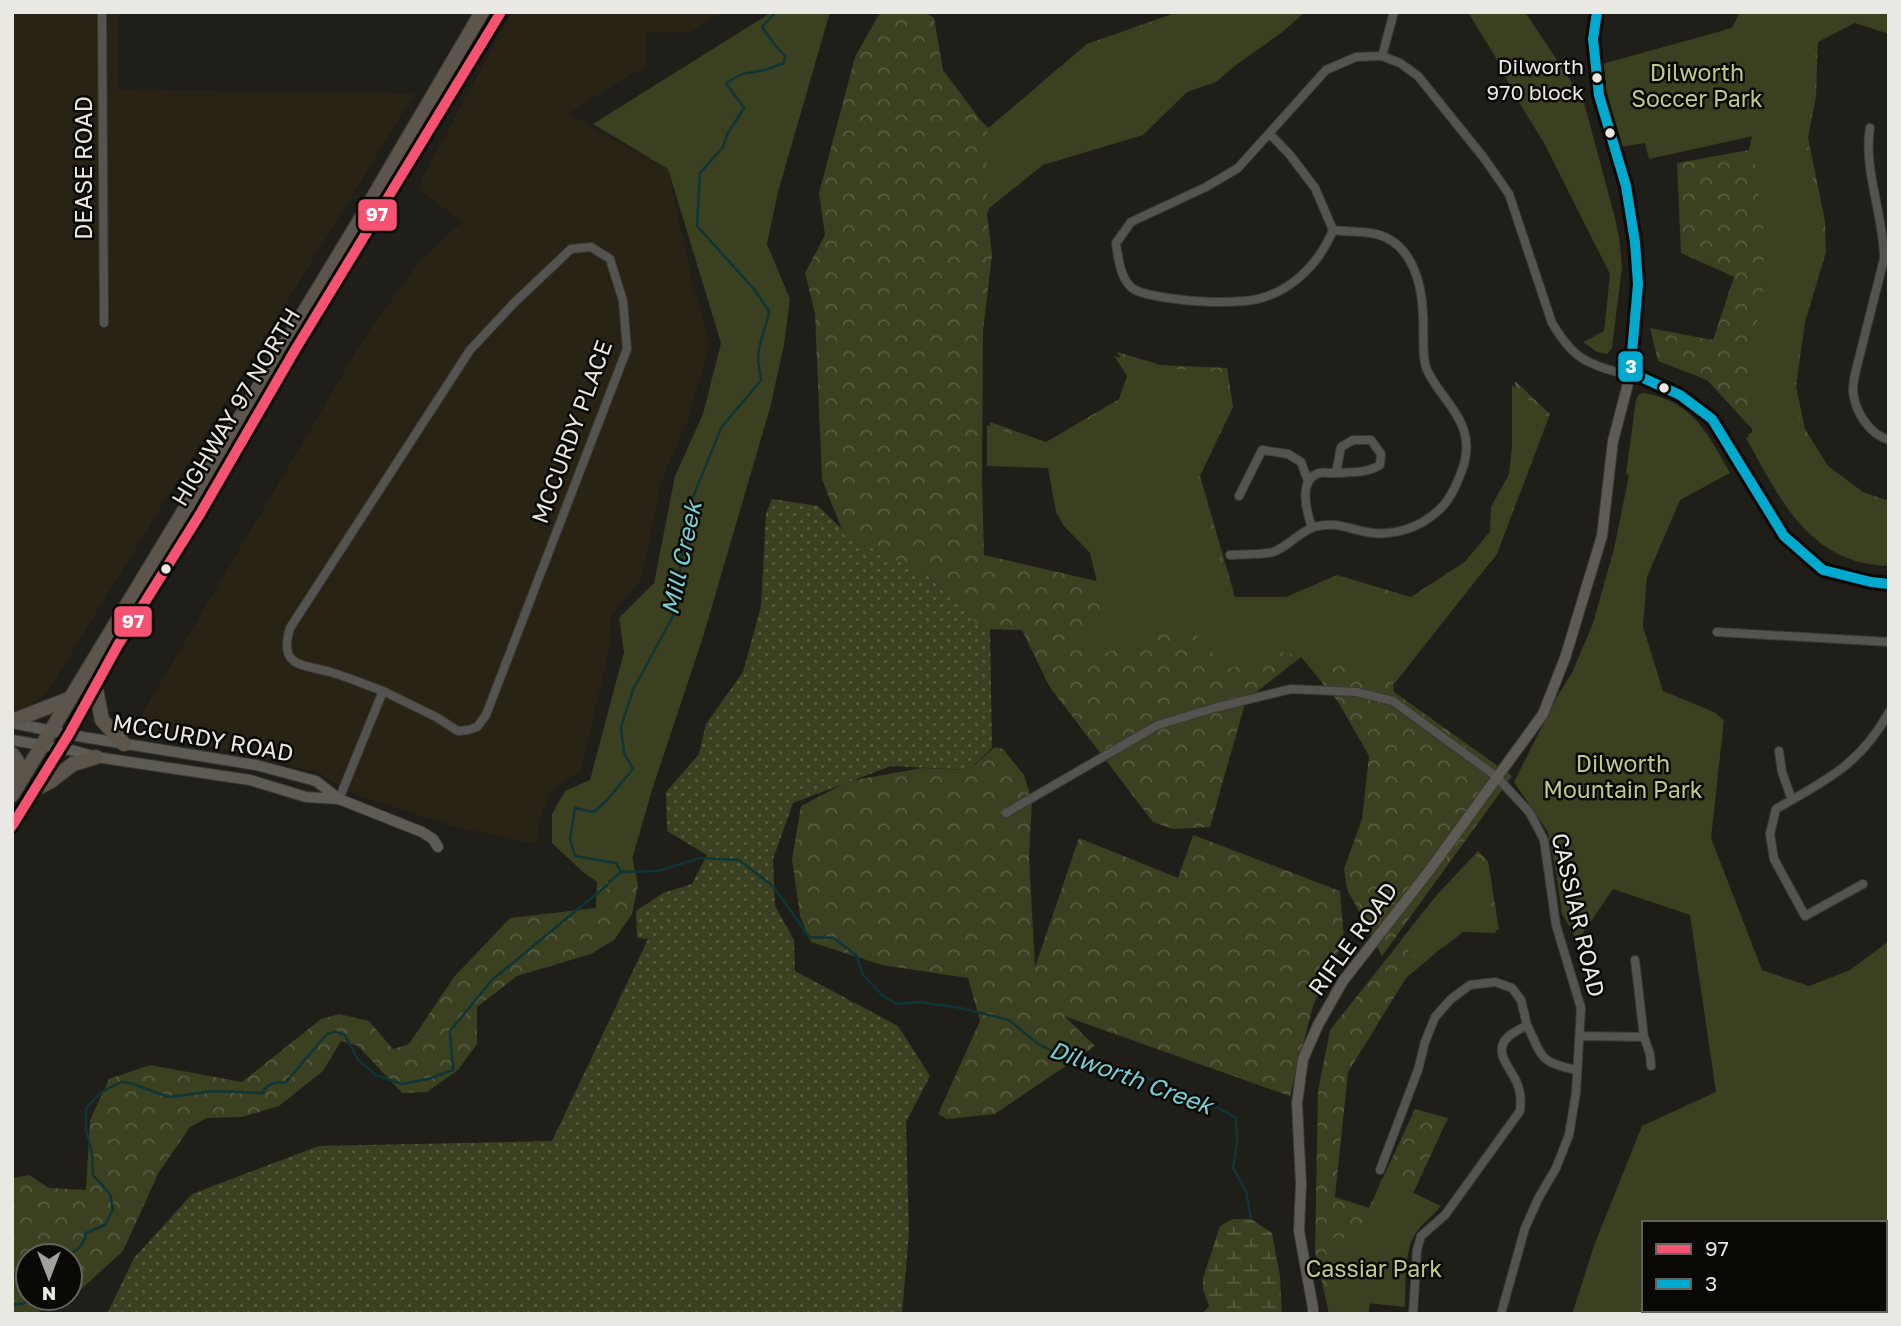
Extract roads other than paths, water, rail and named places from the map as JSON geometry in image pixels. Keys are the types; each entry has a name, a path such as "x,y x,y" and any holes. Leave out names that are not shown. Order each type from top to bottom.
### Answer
{"highway":[{"name":"HIGHWAY 97 NORTH","path":"15,791 354,230 482,12"},
{"name":"HIGHWAY 97 NORTH","path":"12,826 69,734 95,684 200,514 295,350 501,12"},
{"path":"95,684 102,720 124,744"},
{"path":"12,722 70,699"},
{"path":"12,754 17,761 15,791"},
{"path":"34,790 73,764 96,757"}],"street":[{"name":"DEASE ROAD","path":"102,12 104,323"},
{"path":"1382,56 1394,12"},
{"name":"RIFLE ROAD","path":"1313,1314 1299,1231 1301,1184 1297,1103 1303,1059 1318,1025 1343,981 1429,871 1543,714 1565,658 1602,537 1612,441 1630,376 1638,284 1635,242 1626,186 1599,95 1593,39 1597,12"},
{"path":"1270,134 1315,188 1333,230 1326,247 1308,269 1292,284 1272,294 1247,301 1209,302 1163,298 1132,288 1119,268 1116,243 1131,222 1206,187 1238,168 1326,70 1356,57 1382,56 1400,63 1418,76 1484,158 1509,194 1552,323 1563,342 1577,357 1630,376 1641,377 1680,395 1712,419 1784,536 1824,570 1889,584"},
{"path":"1870,128 1867,146 1884,241 1884,259 1853,390 1865,423 1879,437 1889,440"},
{"path":"1230,555 1273,552 1312,528 1336,524 1368,533 1397,533 1418,526 1441,509 1454,490 1463,469 1468,443 1465,428 1425,365 1423,299 1418,276 1408,257 1394,243 1377,234 1333,230"},
{"name":"MCCURDY PLACE","path":"591,247 610,259 623,301 627,348 486,715 477,727 458,731 383,691 328,671 315,670 296,663 289,656 287,646 290,628 470,350 515,302 571,249 591,247"},
{"path":"1308,481 1318,473 1336,473 1369,472 1380,465 1381,454 1371,440 1353,440 1341,447 1336,473"},
{"path":"1239,496 1262,450 1288,454 1301,462 1308,481 1306,511 1312,528"},
{"path":"1717,632 1889,642"},
{"name":"CASSIAR ROAD","path":"1006,813 1158,725 1291,689 1357,692 1393,701 1497,776 1530,813 1544,840 1556,925 1581,1008 1576,1093 1569,1135 1556,1168 1525,1228 1501,1314"},
{"path":"339,799 383,691"},
{"path":"1863,884 1805,916 1774,859 1770,835 1776,808 1853,761 1874,738 1889,712"},
{"name":"MCCURDY ROAD","path":"12,722 124,744 256,765 316,781 339,799 422,832 433,839 438,847"},
{"name":"MCCURDY ROAD","path":"12,740 96,757 250,780 306,797 339,799"},
{"path":"1779,751 1791,800"},
{"path":"1635,960 1644,1037 1651,1066"},
{"path":"1380,1170 1435,1017 1451,999 1470,985 1495,982 1512,988 1521,1000 1527,1025 1543,1058 1555,1065 1577,1070"},
{"path":"1413,1314 1417,1250 1421,1236 1446,1215 1520,1111 1522,1098 1503,1058 1502,1046 1508,1037 1527,1025"},
{"path":"1580,1036 1644,1037"}],"waterway":[{"name":"Mill Creek","path":"609,882 621,872 616,863 575,856 570,839 575,808 594,812 633,769 624,753 621,727 633,690 673,616 689,507 721,428 761,380 758,356 769,311 754,289 697,226 700,173 723,147 728,133 744,108 726,83 742,74 784,63 785,56 762,27 776,12"},
{"name":"Dilworth Creek","path":"621,872 658,871 700,858 739,860 774,887 809,937 834,938 857,956 863,975 884,997 897,1004 918,1002 956,1007 1009,1020 1037,1043 1064,1058 1145,1077 1201,1098 1236,1118 1237,1143 1233,1168 1246,1191 1251,1219"},
{"name":"Mill Creek","path":"83,1242 86,1233 105,1225 113,1209 110,1194 93,1175 92,1153 86,1130 86,1108 101,1092 121,1082 169,1097 214,1091 263,1093 269,1085 286,1082 327,1034 336,1032 345,1035 358,1060 376,1075 402,1084 453,1070 450,1031 492,980 607,885"}],"place":[{"name":"Dilworth 970 block","path":"1597,78"}],"park label":[{"name":"Dilworth Soccer Park","path":"1697,86"},
{"name":"Dilworth Mountain Park","path":"1623,777"},
{"name":"Cassiar Park","path":"1374,1269"}]}
